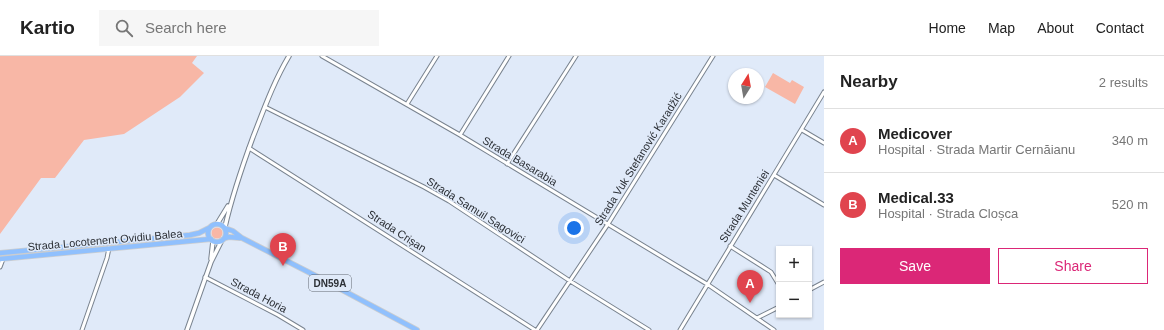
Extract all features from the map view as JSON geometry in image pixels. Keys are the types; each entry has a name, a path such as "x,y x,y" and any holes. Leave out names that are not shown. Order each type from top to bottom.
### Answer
{"main road":[{"name":"DN59A","path":"218,224 417,330"},
{"path":"212,240 208,233 209,228 212,225 218,224"},
{"name":"Strada Locotenent Ovidiu Balea","path":"0,253 199,234 209,228"},
{"path":"223,239 226,233 225,228"},
{"name":"DN59A","path":"212,240 217,242 228,237 242,238"},
{"name":"Strada Locotenent Ovidiu Balea","path":"2,259 212,240"}],"street":[{"path":"218,224 229,205 264,107 289,56"},
{"name":"Strada Basarabia","path":"322,56 460,135 707,284 774,330"},
{"path":"407,104 437,56"},
{"path":"460,135 509,56"},
{"path":"506,164 576,56"},
{"name":"Strada Vuk Stefanović Karadžić","path":"536,330 608,224 713,56"},
{"name":"Strada Munteniei","path":"680,330 824,92"},
{"name":"Strada Samuil Sagovici","path":"264,107 449,201 570,281 649,330"},
{"path":"802,130 824,143"},
{"name":"Strada Crișan","path":"250,148 536,330"},
{"path":"774,175 824,205"},
{"path":"225,228 229,205"},
{"path":"187,330 205,277 223,239"},
{"path":"211,262 212,240"},
{"path":"82,330 109,250 109,243"},
{"path":"730,246 771,272 777,282"},
{"path":"0,267 2,259"},
{"name":"Strada Horia","path":"205,277 278,315 303,330"},
{"path":"812,288 824,282"},
{"path":"757,318 776,308"}],"shaded area":[{"path":"0,56 197,56 192,63 204,73 180,97 124,134 84,140 55,178 41,178 0,234"},
{"path":"773,73 790,83 792,80 804,87 795,104 765,87"},
{"path":"215,228 219,228 221,229 221,237 215,238 212,235 212,231"}],"place":[{"name":"Medical.33","path":"283,266"},
{"name":"Medicover","path":"750,303"}]}
